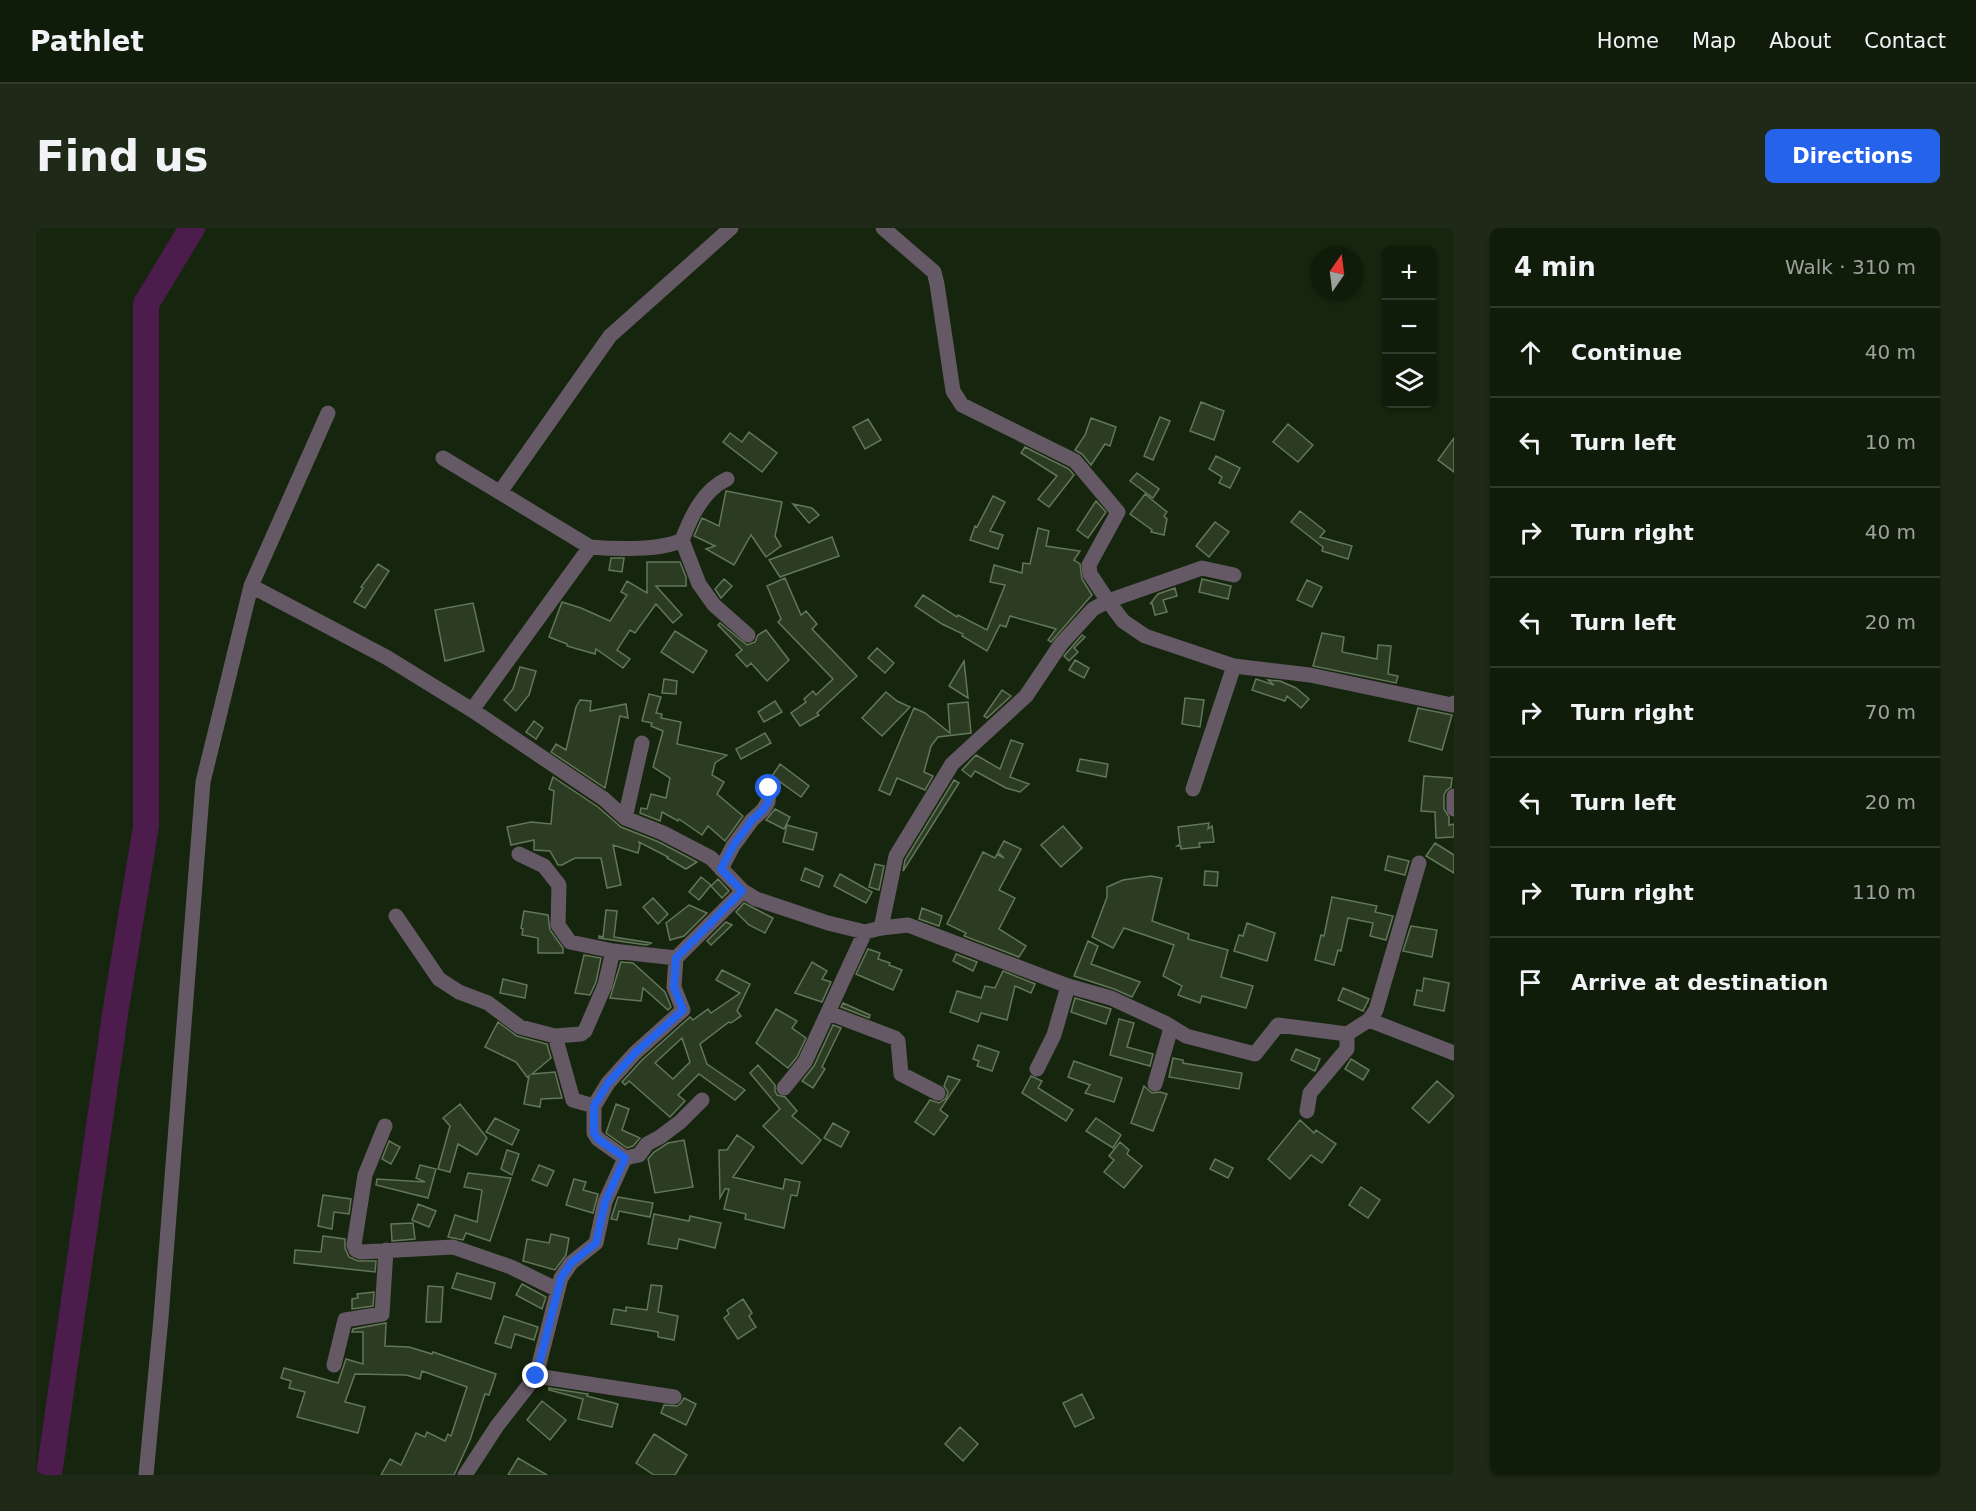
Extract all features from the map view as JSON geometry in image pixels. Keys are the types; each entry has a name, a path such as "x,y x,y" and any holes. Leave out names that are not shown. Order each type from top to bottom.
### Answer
{"street":[{"path":"500,492 610,336 731,228"},
{"path":"883,228 934,272 952,391 962,405 1075,462 1118,512 1089,565 1090,574 1123,621 1145,636 1234,666 1310,675 1453,707"},
{"path":"146,1475 161,1318 203,782 251,586 328,412"},
{"path":"443,458 590,547 672,546 682,540 689,522 707,493 717,483 727,478"},
{"path":"682,540 699,584 714,604 748,635"},
{"path":"472,710 590,547"},
{"path":"881,928 896,856 952,764 1026,696 1061,644 1093,609 1108,601 1202,568 1234,575"},
{"path":"251,586 386,657 472,710 604,799 625,818 663,833 711,858 742,891 756,899 828,923 865,932 908,925 1068,986 1111,998 1165,1023 1186,1036 1255,1054 1278,1025 1347,1034 1369,1020 1376,1010 1419,863"},
{"path":"1192,789 1234,666"},
{"path":"625,818 642,743"},
{"path":"721,869 733,846 768,802 769,788"},
{"path":"1454,796 1454,809"},
{"path":"519,854 544,866 559,885 558,925 570,942 613,951 676,958"},
{"path":"702,1100 680,1122 647,1144 639,1155 625,1158 598,1139 594,1133 594,1106 608,1083 635,1053 683,1010 674,987 676,958 742,891"},
{"path":"396,916 439,980 459,992 488,1003 520,1027 555,1036 581,1034 585,1031 605,985 613,951"},
{"path":"784,1088 805,1062 865,932"},
{"path":"1037,1069 1054,1035 1068,986"},
{"path":"829,1013 895,1038 898,1041 901,1074 938,1093"},
{"path":"1369,1020 1454,1053"},
{"path":"1155,1084 1171,1028"},
{"path":"1307,1111 1310,1094 1347,1049 1347,1034"},
{"path":"555,1036 573,1100 594,1106"},
{"path":"385,1126 365,1175 354,1245 356,1250 361,1252 453,1247 511,1267 558,1290"},
{"path":"465,1475 497,1426 536,1376 561,1278 571,1263 596,1243 605,1202 625,1158"},
{"path":"334,1365 345,1320 382,1314 386,1250"},
{"path":"536,1376 674,1397"}],"building":[{"path":"1201,402 1224,411 1214,440 1190,431"},
{"path":"1160,417 1170,421 1153,460 1144,456"},
{"path":"1091,418 1116,427 1110,446 1105,444 1091,465 1082,454 1075,450 1085,435"},
{"path":"868,419 881,440 865,449 853,427"},
{"path":"1288,424 1313,445 1298,462 1273,442"},
{"path":"749,432 777,453 762,472 723,442 730,433 742,442"},
{"path":"1454,438 1454,472 1438,460"},
{"path":"1025,447 1069,469 1074,475 1049,507 1038,499 1057,476 1021,453"},
{"path":"1216,456 1240,468 1230,488 1219,483 1222,477 1209,469"},
{"path":"1137,473 1159,489 1153,498 1130,481"},
{"path":"726,491 782,502 775,536 781,546 766,557 751,535 734,565 706,549 715,546 694,536 702,518 719,526"},
{"path":"1145,494 1167,512 1164,516 1167,519 1164,535 1151,532 1152,530 1130,514"},
{"path":"993,496 1005,502 990,531 1003,535 998,549 970,540 975,526 977,527"},
{"path":"1096,501 1106,512 1088,538 1077,530"},
{"path":"793,504 812,508 819,515 809,523"},
{"path":"1300,511 1325,531 1320,537 1352,546 1348,559 1322,551 1323,547 1291,522"},
{"path":"1215,522 1229,532 1209,557 1196,546"},
{"path":"1038,528 1049,531 1046,546 1080,551 1074,560 1080,564 1082,579 1092,595 1051,642 1048,640 1056,629 1010,616 1006,627 1000,625 987,651 915,606 923,595 957,617 958,615 987,630 1005,585 990,582 994,565 1022,573 1023,563 1030,564"},
{"path":"832,537 839,556 780,577 769,560"},
{"path":"611,558 624,558 622,572 609,570"},
{"path":"647,562 680,562 686,577 686,586 656,586 682,615 673,623 656,604 635,633 630,630 617,650 630,659 623,668 596,649 595,654 567,646 549,637 562,602 610,621 627,595 621,592 627,581 647,593"},
{"path":"378,564 389,571 365,608 354,602 363,588 361,587"},
{"path":"785,578 801,615 806,611 817,624 812,629 857,676 817,713 819,715 800,726 791,713 806,702 804,699 813,691 816,695 833,679 778,622 781,619 767,586"},
{"path":"724,579 732,586 721,598 715,589"},
{"path":"1202,579 1231,586 1228,599 1199,592"},
{"path":"1307,580 1322,587 1312,607 1297,600"},
{"path":"1175,588 1177,596 1163,600 1167,612 1155,615 1152,603 1150,604 1158,594"},
{"path":"473,603 484,651 445,661 435,610"},
{"path":"720,623 747,645 755,642 758,635 766,630 789,660 767,681 751,663 747,667 736,655 742,650 718,625"},
{"path":"675,631 707,651 693,673 661,652"},
{"path":"1322,633 1344,637 1342,652 1377,659 1378,645 1391,646 1388,674 1398,676 1396,683 1313,666"},
{"path":"1082,635 1085,637 1074,648 1078,652 1069,661 1064,656"},
{"path":"877,648 894,663 885,673 868,658"},
{"path":"1075,660 1089,668 1084,678 1069,670"},
{"path":"964,661 968,698 949,686"},
{"path":"520,667 536,671 529,695 516,711 504,700 513,689"},
{"path":"664,679 677,681 676,694 662,693"},
{"path":"1256,679 1274,685 1268,680 1280,681 1296,688 1309,699 1301,708 1287,696 1285,701 1252,690"},
{"path":"1002,690 1011,696 987,718 984,716"},
{"path":"886,692 897,701 910,707 882,736 862,718"},
{"path":"649,694 661,697 656,713 662,714 661,718 681,722 677,744 727,755 715,763 712,775 724,782 717,794 743,816 725,841 708,826 702,835 679,819 678,821 662,812 660,821 640,813 641,808 647,809 651,794 666,798 670,778 653,767 663,731 651,726 652,723 642,721"},
{"path":"1185,698 1204,700 1200,727 1182,724"},
{"path":"580,700 591,701 590,711 626,704 628,718 620,716 605,788 551,752 556,744 566,750 576,707"},
{"path":"775,701 782,712 764,722 758,712"},
{"path":"968,702 971,733 938,737 931,746 924,772 933,776 925,790 897,778 890,795 879,790 914,708 925,713 950,733 948,704"},
{"path":"1418,708 1452,715 1442,750 1409,741"},
{"path":"534,721 543,728 536,739 526,732"},
{"path":"765,733 771,743 741,759 736,749"},
{"path":"1011,740 1023,744 1010,777 1029,784 1020,792 1006,788 975,771 971,777 962,770 976,755 1000,769"},
{"path":"1080,759 1108,764 1106,777 1077,771"},
{"path":"780,764 809,786 801,797 772,776"},
{"path":"1424,776 1452,778 1451,787 1444,795 1444,809 1449,817 1449,825 1454,824 1454,837 1436,838 1435,812 1421,811"},
{"path":"553,777 598,807 621,827 659,842 697,862 686,869 639,842 638,853 613,845 621,885 607,888 601,858 575,858 558,865 550,851 534,850 534,840 511,845 507,827 531,822 551,824 554,791 549,789"},
{"path":"954,780 959,783 903,871 905,860"},
{"path":"775,809 790,817 784,829 766,820"},
{"path":"1209,823 1208,829 1212,826 1214,842 1199,843 1200,847 1181,849 1181,846 1177,846 1180,844 1178,827"},
{"path":"787,825 817,833 813,850 783,842"},
{"path":"1063,826 1082,848 1061,867 1041,845"},
{"path":"1004,841 1021,849 999,890 1015,898 999,929 1026,946 1019,957 964,936 966,933 947,924 983,852 995,858 997,854 1004,858 998,852"},
{"path":"1435,843 1454,855 1454,873 1426,856"},
{"path":"1388,856 1409,861 1405,875 1385,870"},
{"path":"875,864 884,866 879,890 869,887"},
{"path":"805,868 823,876 819,887 801,880"},
{"path":"1205,871 1218,872 1217,886 1204,885"},
{"path":"840,874 872,892 866,903 834,886"},
{"path":"1151,876 1162,878 1152,921 1189,934 1188,939 1228,950 1221,977 1253,986 1246,1008 1202,996 1200,1003 1178,995 1182,986 1163,976 1174,945 1124,928 1113,948 1092,937 1107,897 1107,887 1123,880"},
{"path":"701,877 711,885 699,900 689,892"},
{"path":"718,879 729,891 722,898 711,886"},
{"path":"1332,897 1377,906 1375,912 1393,916 1386,940 1370,936 1373,923 1348,918 1341,951 1338,950 1334,965 1315,960 1321,935 1324,936"},
{"path":"653,898 668,914 658,924 643,907"},
{"path":"744,903 773,918 765,933 749,925 736,912"},
{"path":"689,905 707,913 684,936 670,940 666,923"},
{"path":"922,908 942,916 939,926 919,919"},
{"path":"606,910 617,911 614,937 652,943 646,945 599,938 599,936 603,937"},
{"path":"524,911 548,915 550,930 563,948 563,953 538,953 538,938 522,935"},
{"path":"726,922 732,925 711,945 707,941"},
{"path":"1247,923 1275,933 1267,961 1234,951 1239,935 1243,936"},
{"path":"1411,926 1437,930 1432,957 1403,951"},
{"path":"1088,941 1098,946 1091,964 1140,982 1132,997 1074,976"},
{"path":"868,949 880,953 878,959 902,970 893,990 856,974"},
{"path":"956,954 977,962 973,971 953,961"},
{"path":"584,955 601,958 596,982 590,995 575,993"},
{"path":"621,962 633,963 665,992 671,1007 668,1010 643,988 641,1001 610,998"},
{"path":"812,962 827,971 822,979 831,982 822,1002 795,993"},
{"path":"722,970 750,984 737,1011 741,1016 729,1022 700,1044 707,1064 745,1090 735,1100 699,1074 678,1095 685,1101 670,1117 629,1081 625,1085 622,1082 642,1060 690,1017 693,1020 708,1009 711,1013 740,993 716,980","holes":["682,1038 690,1062 673,1079 655,1063"]},
{"path":"1003,971 1035,984 1031,993 1015,986 1007,1020 981,1013 978,1022 950,1012 957,991 981,998 985,986 995,988"},
{"path":"1424,978 1449,983 1444,1011 1414,1005 1417,990 1422,991"},
{"path":"503,979 527,985 525,998 500,993"},
{"path":"1343,988 1369,999 1363,1011 1338,1000"},
{"path":"1075,998 1111,1009 1106,1024 1071,1012"},
{"path":"843,1003 870,1015 869,1018 841,1007"},
{"path":"776,1009 797,1021 792,1028 806,1038 797,1057 788,1068 756,1043"},
{"path":"1119,1019 1134,1023 1127,1047 1153,1054 1150,1066 1110,1055"},
{"path":"498,1022 517,1036 547,1044 551,1058 532,1074 555,1072 562,1098 541,1099 540,1107 524,1104 529,1076 527,1077 516,1062 485,1047"},
{"path":"833,1025 841,1028 822,1067 825,1069 813,1088 802,1081 814,1066"},
{"path":"978,1045 999,1052 992,1071 977,1066 979,1061 973,1059"},
{"path":"1296,1049 1320,1059 1315,1071 1291,1060"},
{"path":"1173,1058 1183,1060 1183,1063 1242,1073 1239,1089 1169,1077"},
{"path":"1351,1059 1369,1070 1363,1080 1345,1069"},
{"path":"1074,1061 1122,1078 1114,1102 1085,1093 1090,1085 1068,1077"},
{"path":"758,1065 775,1085 777,1095 785,1097 797,1111 792,1116 821,1140 802,1164 763,1126 780,1109 750,1073"},
{"path":"948,1076 960,1080 940,1110 948,1116 934,1135 915,1122 930,1100 939,1103 946,1098 948,1092 944,1086"},
{"path":"1031,1076 1042,1081 1038,1088 1073,1110 1066,1121 1022,1093"},
{"path":"1437,1081 1454,1096 1429,1123 1412,1108"},
{"path":"1144,1086 1152,1093 1167,1094 1153,1131 1131,1123"},
{"path":"460,1104 487,1138 477,1155 458,1144 450,1172 438,1169 450,1126 443,1118"},
{"path":"616,1104 629,1109 622,1130 640,1138 633,1146 627,1148 606,1133"},
{"path":"495,1118 519,1130 512,1145 486,1132"},
{"path":"1096,1118 1121,1135 1113,1148 1086,1131"},
{"path":"1300,1120 1314,1133 1316,1130 1336,1144 1322,1163 1311,1155 1290,1179 1268,1159"},
{"path":"833,1123 849,1132 841,1147 824,1138"},
{"path":"737,1135 754,1147 733,1177 783,1189 785,1179 800,1182 797,1196 791,1195 784,1228 745,1219 746,1214 724,1209 729,1189 725,1189 720,1198 719,1150 727,1150"},
{"path":"684,1140 693,1187 655,1193 648,1159 668,1143"},
{"path":"389,1141 400,1147 391,1164 382,1159"},
{"path":"1120,1142 1129,1150 1127,1154 1142,1166 1124,1188 1104,1172 1114,1160 1109,1156"},
{"path":"507,1150 519,1154 512,1175 501,1169"},
{"path":"1215,1159 1233,1168 1228,1178 1210,1169"},
{"path":"420,1165 436,1169 428,1198 376,1185 377,1179 425,1182 416,1178"},
{"path":"539,1165 554,1171 547,1186 532,1180"},
{"path":"468,1173 511,1178 490,1241 466,1233 463,1240 448,1237 455,1215 477,1222 482,1190 464,1187"},
{"path":"574,1179 586,1182 583,1190 598,1194 593,1213 566,1205"},
{"path":"1361,1187 1380,1200 1368,1218 1349,1205"},
{"path":"323,1195 351,1199 349,1214 334,1212 332,1229 318,1226"},
{"path":"618,1197 653,1203 650,1217 619,1211 617,1220 611,1219"},
{"path":"418,1204 436,1211 429,1227 412,1220"},
{"path":"654,1214 689,1221 690,1216 721,1223 715,1248 679,1239 677,1249 648,1244"},
{"path":"413,1223 415,1239 392,1241 391,1224"},
{"path":"551,1234 569,1238 566,1255 555,1270 523,1261 527,1239 549,1243"},
{"path":"323,1236 345,1239 345,1248 349,1257 358,1261 376,1261 375,1272 294,1263 295,1250 321,1252"},
{"path":"457,1273 495,1283 491,1299 452,1288"},
{"path":"522,1284 546,1297 542,1309 516,1295"},
{"path":"651,1285 662,1286 658,1312 678,1316 674,1340 658,1337 658,1332 611,1324 614,1309 626,1311 626,1307 647,1310"},
{"path":"428,1286 443,1287 441,1322 426,1322"},
{"path":"374,1292 373,1306 352,1309 352,1299 358,1298 357,1294"},
{"path":"743,1299 752,1313 749,1316 756,1327 738,1339 724,1318 729,1314 727,1310"},
{"path":"504,1316 538,1327 534,1340 515,1334 511,1348 495,1343"},
{"path":"386,1323 385,1346 409,1347 432,1354 433,1352 496,1374 489,1395 485,1394 470,1440 454,1475 381,1475 390,1459 401,1465 416,1433 425,1437 427,1432 445,1441 448,1434 451,1436 467,1387 422,1371 420,1379 406,1375 355,1374 345,1402 365,1407 358,1433 297,1417 305,1392 289,1388 291,1381 281,1378 284,1368 338,1383 346,1359 363,1364 363,1332 352,1332 353,1329"},
{"path":"549,1388 588,1394 587,1396 618,1404 612,1427 578,1419 583,1399 549,1390"},
{"path":"1082,1394 1094,1418 1075,1427 1063,1403"},
{"path":"684,1398 696,1404 686,1425 661,1413 664,1405 677,1406"},
{"path":"542,1401 566,1420 550,1440 527,1420"},
{"path":"960,1427 978,1444 963,1461 945,1444"},
{"path":"654,1434 687,1455 675,1475 654,1475 636,1463"},
{"path":"518,1458 547,1475 508,1475"}],"waterway":[{"path":"49,1475 116,1008 146,826 146,304 192,228"}],"route":[{"path":"536,1376 561,1278 571,1263 596,1243 605,1202 625,1158 598,1139 594,1133 594,1106 608,1083 635,1053 683,1010 674,987 676,958 742,891 721,869 733,846 768,802 769,788"}]}
